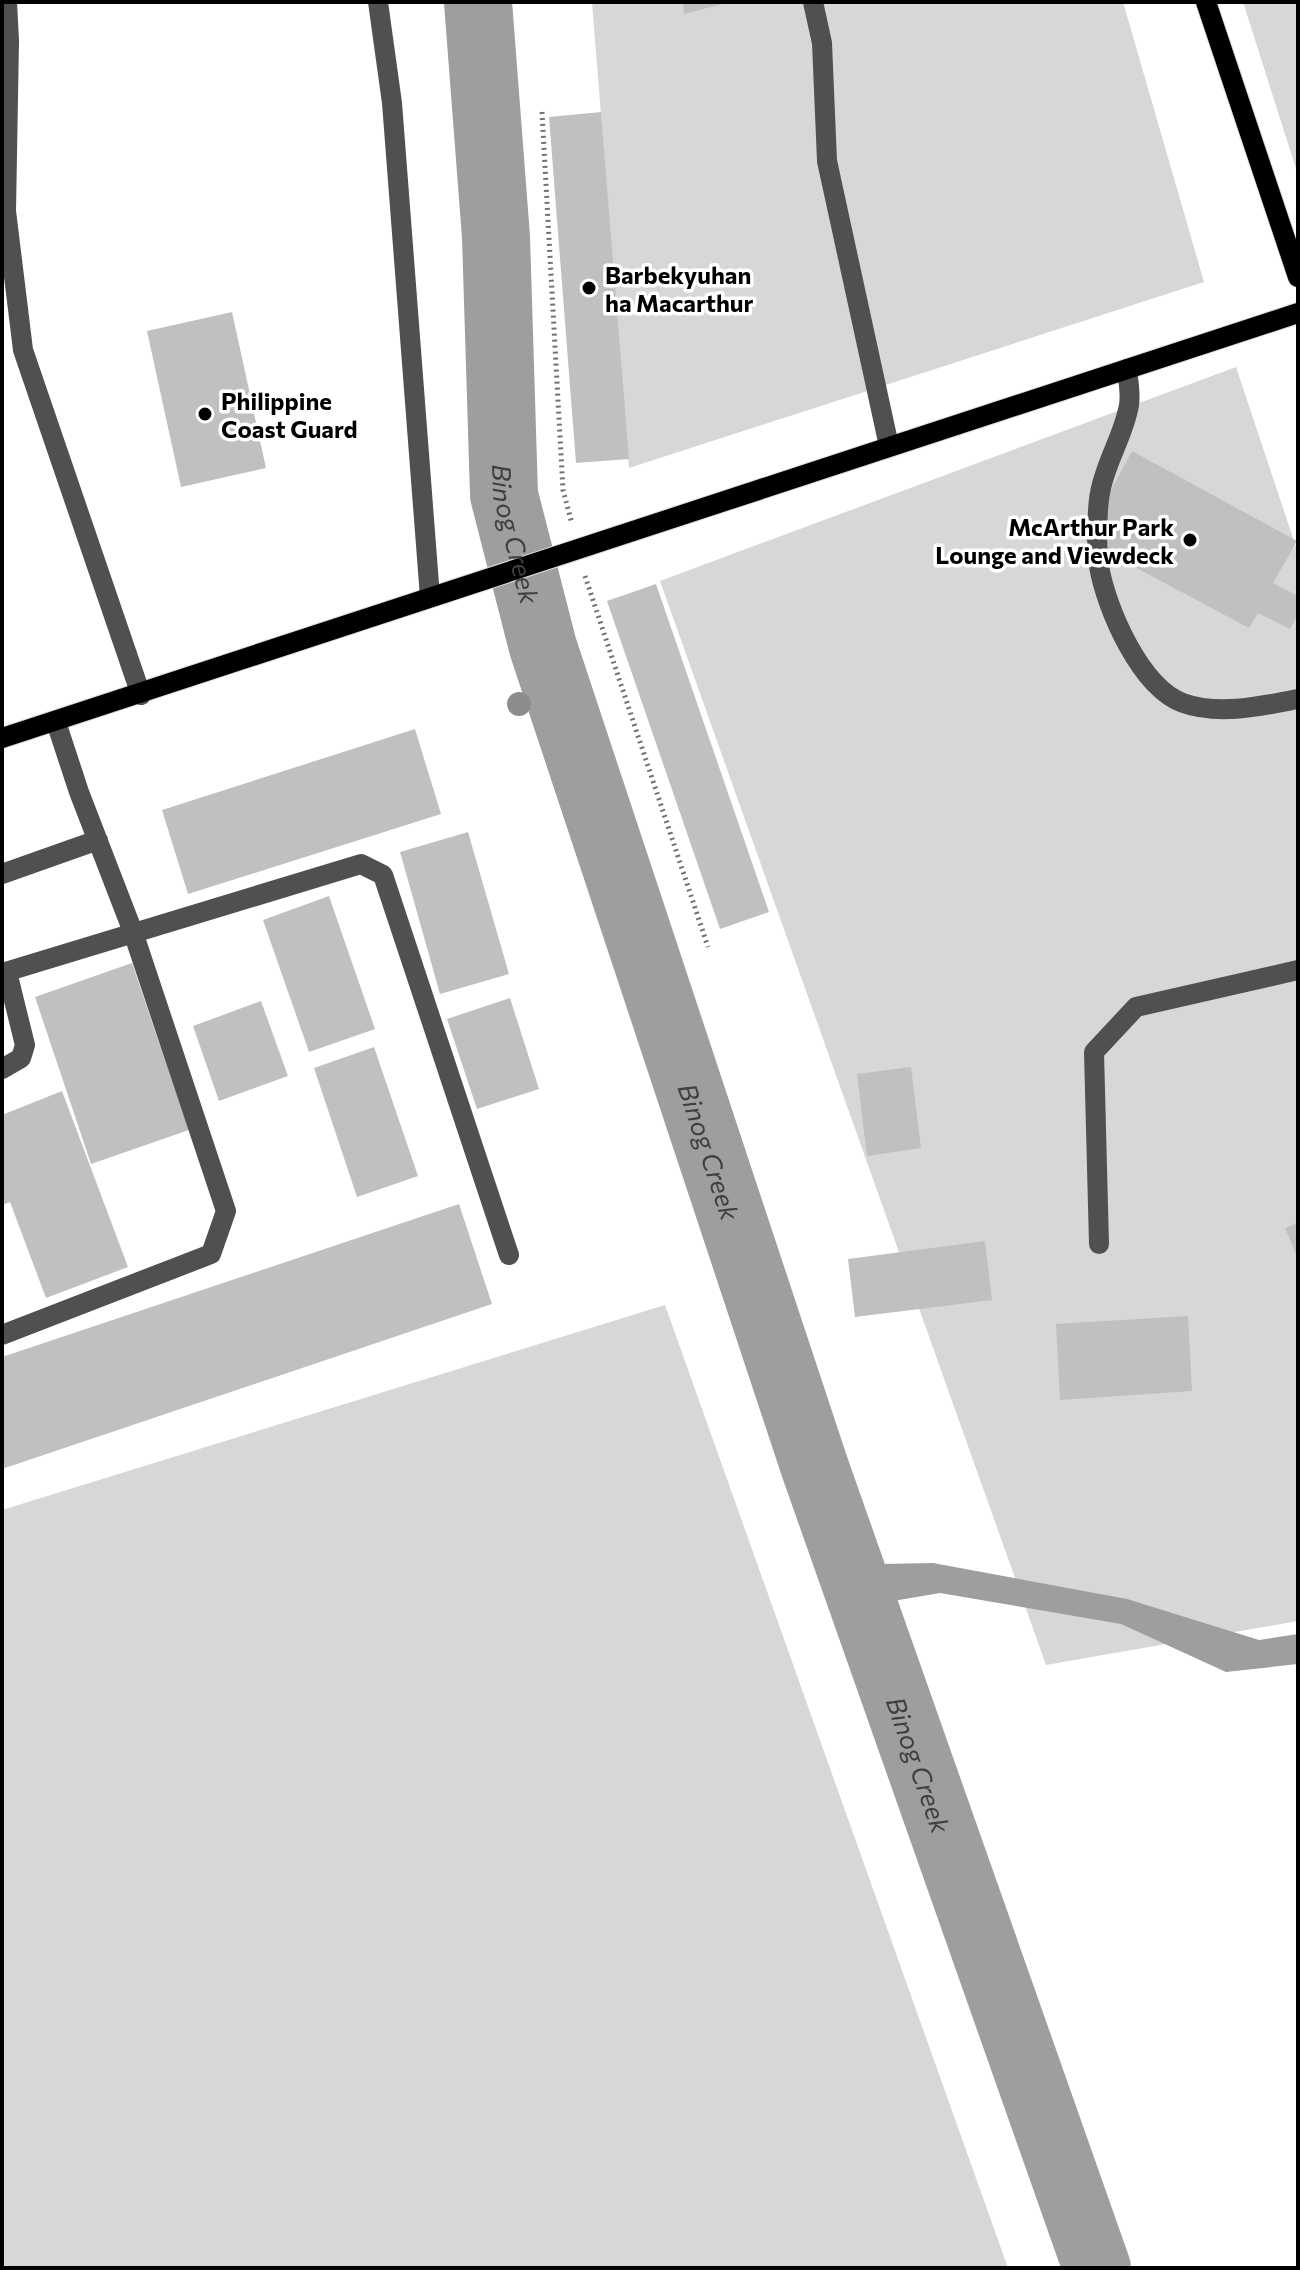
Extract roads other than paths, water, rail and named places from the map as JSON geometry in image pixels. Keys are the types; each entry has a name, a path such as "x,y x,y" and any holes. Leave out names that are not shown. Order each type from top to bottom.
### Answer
{"main road":[{"path":"1206,2 1298,277"},
{"path":"2,738 141,695 571,550 1298,313"}],"street":[{"path":"7,2 6,211 11,322 141,695"},
{"path":"378,2 392,103 430,597"},
{"path":"813,2 822,43 827,161 889,446"},
{"path":"1127,369 1130,404 1100,492 1098,564 1110,607 1123,633 1150,678 1167,695 1184,703 1235,709 1298,699"},
{"path":"2,1335 211,1254 226,1211 133,932 56,722"},
{"path":"2,874 98,840"},
{"path":"2,1069 12,1066 21,1058 25,1045 5,972 361,864 383,875 509,1255"},
{"path":"1099,1244 1094,1052 1136,1007 1298,970"}],"waterway":[{"name":"Binog Creek","path":"478,2 496,237 504,495 543,647 815,1468 1097,2268"}],"place":[{"name":"Barbekyuhan ha Macarthur","path":"589,288"},
{"name":"Philippine Coast Guard","path":"205,414"},
{"name":"McArthur Park Lounge and Viewdeck","path":"1190,540"}]}
